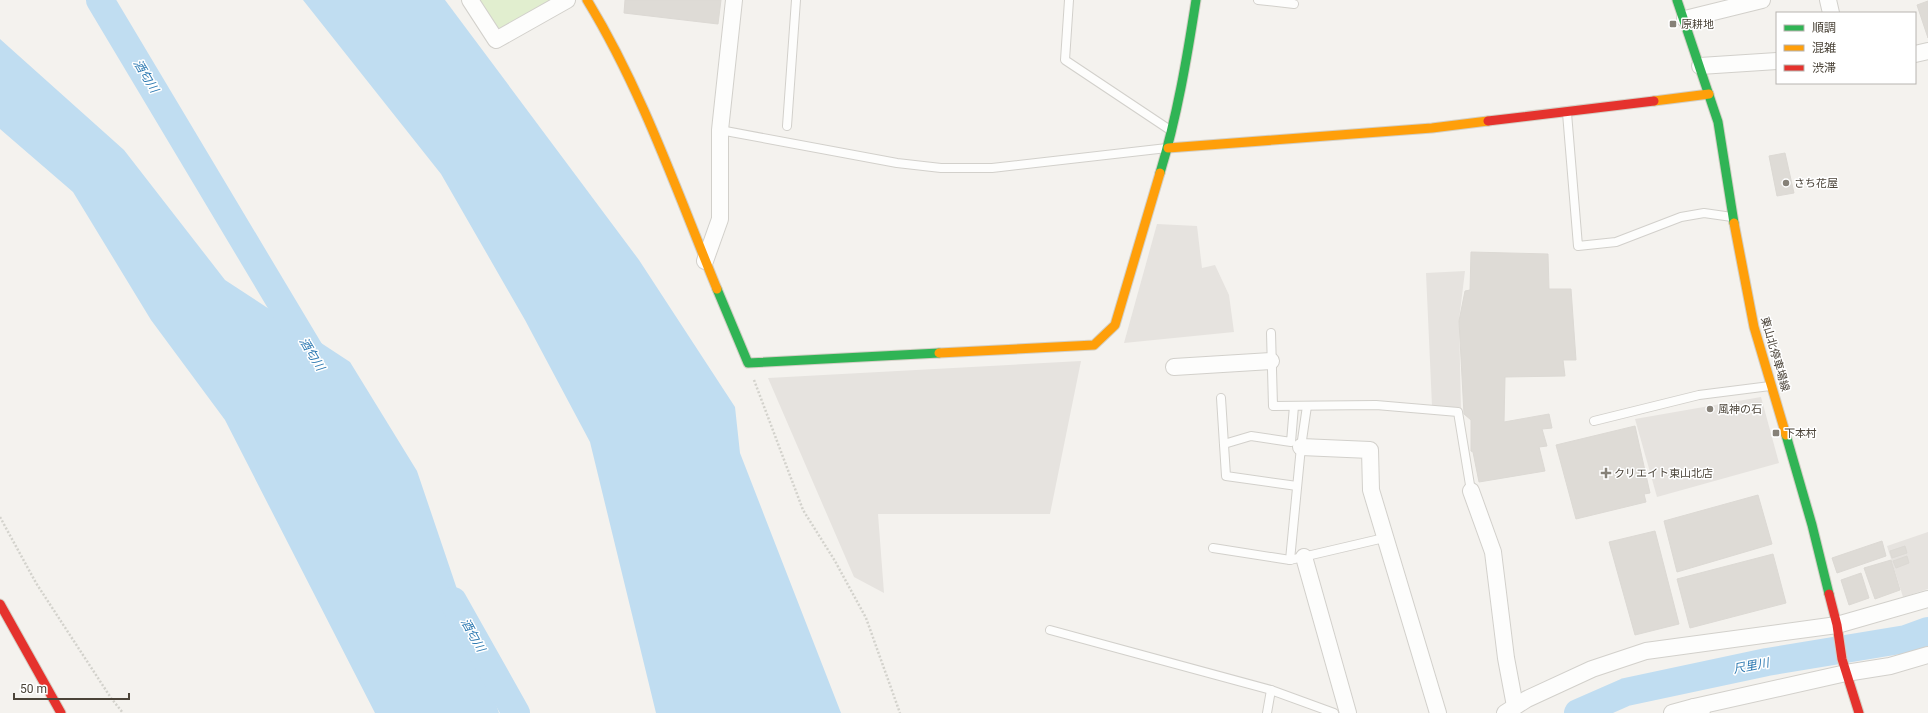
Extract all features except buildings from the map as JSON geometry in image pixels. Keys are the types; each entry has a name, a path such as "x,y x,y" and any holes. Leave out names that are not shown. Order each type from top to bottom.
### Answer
{"street":[{"path":"470,0 496,40 567,0"},
{"path":"587,0 601,23 641,105 748,363 1094,345 1115,325 1168,148 1196,0"},
{"path":"705,261 720,219 720,130 734,0"},
{"name":"東山北停車場線","path":"1677,0 1685,19 1718,122 1733,217 1754,327 1812,525 1846,673 1859,713"},
{"path":"1685,19 1762,0"},
{"path":"1828,0 1831,12"},
{"path":"1916,54 1928,51"},
{"path":"1700,66 1776,61"},
{"path":"1168,148 1424,128 1709,94"},
{"path":"1174,367 1271,361"},
{"path":"1301,447 1370,450 1371,490 1384,538 1438,713"},
{"path":"1471,491 1493,552 1506,658 1510,710 1592,669 1646,651 1837,631 1928,599"},
{"path":"1297,558 1348,713"},
{"path":"0,604 61,713"},
{"path":"1672,713 1698,711 1846,673 1890,666 1928,655"}],"lane":[{"path":"787,126 796,0"},
{"path":"1069,0 1065,60 1172,132"},
{"path":"1258,0 1294,4"},
{"path":"1567,112 1578,246 1616,242 1681,217 1704,214 1733,217"},
{"path":"720,130 897,163 940,168 992,168 1168,148"},
{"path":"1271,333 1273,406 1376,404 1458,412 1471,491"},
{"path":"1594,421 1699,394 1771,386"},
{"path":"1221,398 1226,476 1297,486"},
{"path":"1224,444 1251,436 1291,442 1294,406"},
{"path":"1297,558 1297,486 1307,406"},
{"path":"1213,548 1297,558 1384,538"},
{"path":"1050,630 1271,690 1334,713"},
{"path":"1267,713 1271,690"}],"path":[{"path":"748,363 803,510 835,561 866,618 900,713"},
{"path":"0,517 36,583 111,698 123,713"}],"green space":[{"path":"476,0 557,0 506,30 496,28"}],"shaded area":[{"path":"1157,224 1197,226 1202,268 1215,265 1229,295 1234,332 1124,343"},
{"path":"1465,271 1459,320 1461,409 1432,406 1426,273"},
{"path":"1081,361 1050,514 878,514 884,593 854,577 768,378"},
{"path":"1761,397 1779,463 1657,497 1635,419"},
{"path":"1928,532 1928,589 1903,597 1887,546"}],"water":[{"path":"303,0 445,0 639,260 735,407 740,453 841,713 656,713 590,442 525,320 441,174"},
{"path":"0,39 124,150 225,280 350,362 417,471 499,713 375,713 225,420 151,320 73,192 0,129"}],"waterway":[{"name":"酒匂川","path":"100,0 314,358"},
{"name":"酒匂川","path":"453,601 516,713"},
{"name":"尺里川","path":"1578,713 1626,692 1767,662 1906,639 1928,631"}],"traffic: fast":[{"path":"1160,173 1176,109 1196,0"},
{"path":"1677,0 1718,122 1734,223"},
{"path":"717,289 748,363 939,353"},
{"path":"1786,435 1812,525 1829,594"}],"traffic: slow":[{"path":"587,0 607,34 642,105 717,289"},
{"path":"1654,101 1709,94"},
{"path":"1168,148 1432,128 1488,121"},
{"path":"939,353 1094,345 1115,325 1160,173"},
{"path":"1734,223 1754,327 1786,435"}],"traffic: jam":[{"path":"1488,121 1654,101"},
{"path":"1829,594 1837,625 1842,659 1859,713"},
{"path":"0,604 61,713"}],"place":[{"name":"原耕地","path":"1673,24"},
{"name":"さち花屋","path":"1786,183"},
{"name":"風神の石","path":"1710,409"},
{"name":"下本村","path":"1776,433"},
{"name":"クリエイト東山北店","path":"1606,473"}]}
